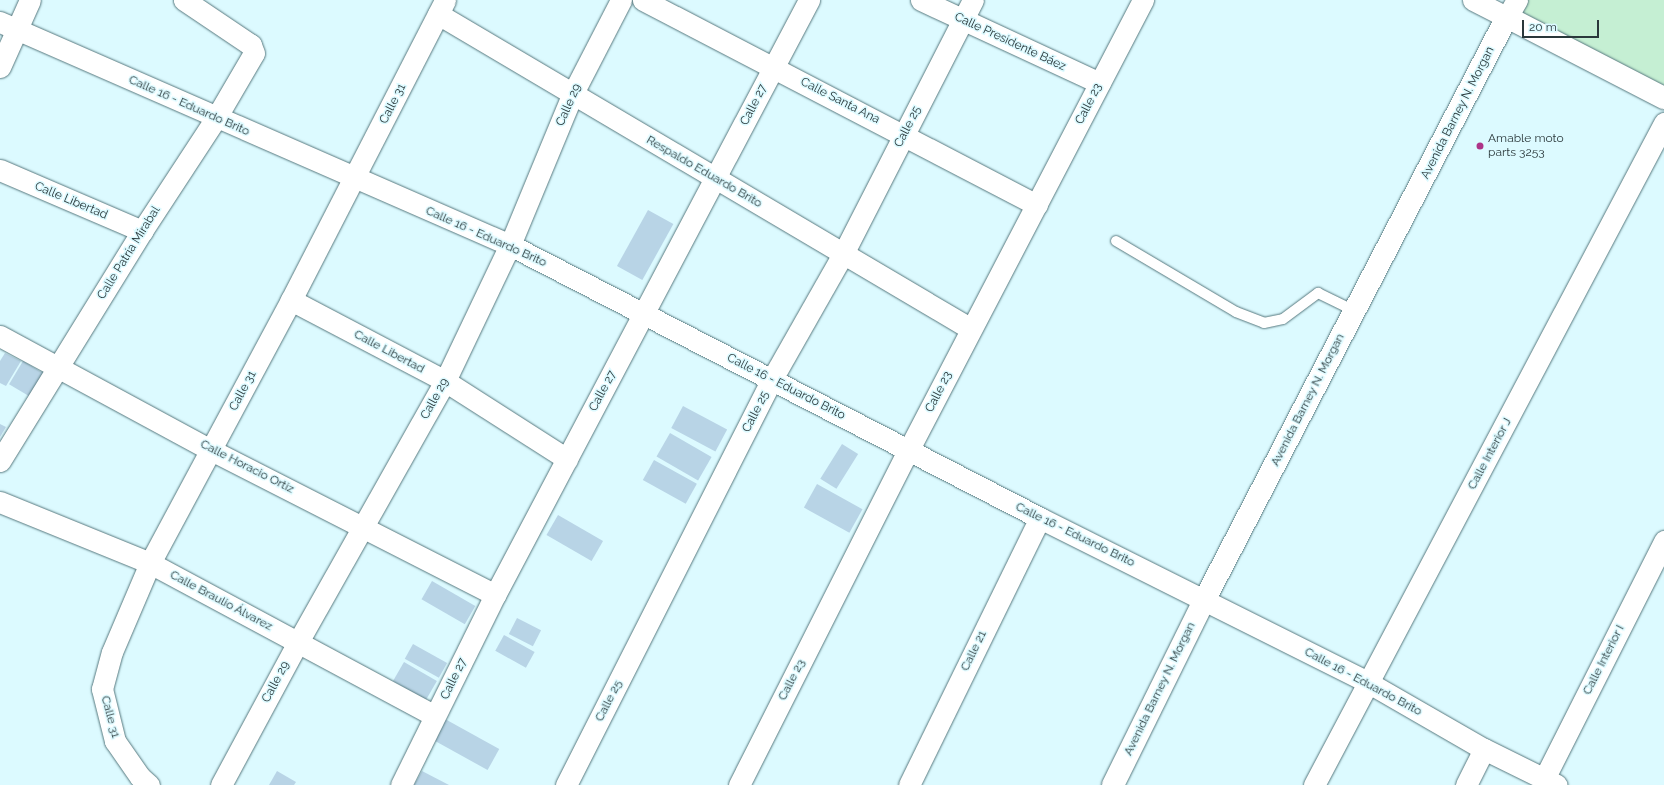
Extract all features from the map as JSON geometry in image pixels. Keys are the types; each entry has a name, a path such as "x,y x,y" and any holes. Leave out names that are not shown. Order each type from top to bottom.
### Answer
{"street":[{"path":"0,67 8,27 30,0"},
{"name":"Calle Patria Mirabal","path":"0,462 142,231 216,118 254,53 251,45 184,0"},
{"name":"Calle 29","path":"221,785 298,642 445,381 510,245 572,95 621,0"},
{"name":"Calle Santa Ana","path":"643,0 904,134 1037,205"},
{"name":"Calle 27","path":"400,785 495,596 809,0"},
{"name":"Calle Presidente Báez","path":"921,0 1100,83"},
{"name":"Calle 25","path":"566,785 772,380 843,254 973,0"},
{"name":"Calle 23","path":"739,785 908,451 1143,0"},
{"path":"1473,0 1512,9 1664,98"},
{"name":"Respaldo Eduardo Brito","path":"441,7 572,95 972,329"},
{"name":"Calle 31","path":"149,785 140,777 115,741 102,689 112,652 150,563 291,300 441,7"},
{"name":"Avenida Barney N. Morgan","path":"1113,785 1205,599 1512,9"},
{"name":"Calle 16 - Eduardo Brito","path":"8,27 510,245 908,451 1205,599 1369,683 1484,748 1550,782"},
{"name":"Calle Interior J","path":"1314,785 1664,123"},
{"name":"Calle Libertad","path":"0,170 142,231"},
{"name":"Calle Libertad","path":"291,300 445,381 567,459"},
{"name":"Calle Horacio Ortiz","path":"0,336 211,450 364,527 495,596"},
{"name":"Calle Braulio Álvarez","path":"0,502 150,563 435,716"},
{"name":"Calle 21","path":"909,785 1040,518"},
{"name":"Calle Interior I","path":"1550,782 1664,541"},
{"path":"1466,785 1484,748"}],"lane":[{"path":"1116,241 1236,312 1264,323 1283,319 1318,292 1355,311"}],"green space":[{"path":"1527,0 1664,0 1664,88 1519,13"}],"building":[{"path":"648,210 673,224 642,280 617,266"},
{"path":"5,353 21,361 6,386 0,383 0,361"},
{"path":"23,361 45,374 31,398 9,384"},
{"path":"683,406 727,429 715,452 671,428"},
{"path":"0,424 6,427 0,437"},
{"path":"670,433 712,457 698,480 656,456"},
{"path":"842,444 858,454 836,489 820,479"},
{"path":"654,460 697,484 686,504 643,480"},
{"path":"817,484 862,509 849,533 804,508"},
{"path":"558,515 603,541 592,561 546,535"},
{"path":"432,581 475,606 465,624 422,599"},
{"path":"517,618 541,630 533,646 509,634"},
{"path":"504,635 535,652 526,668 495,651"},
{"path":"413,644 447,663 439,678 405,659"},
{"path":"404,662 437,681 426,700 393,681"},
{"path":"445,719 499,749 488,770 433,740"},
{"path":"277,771 296,782 294,785 269,785"},
{"path":"422,771 449,785 414,785"}],"place":[{"name":"Amable moto parts 3253","path":"1480,146"}]}
